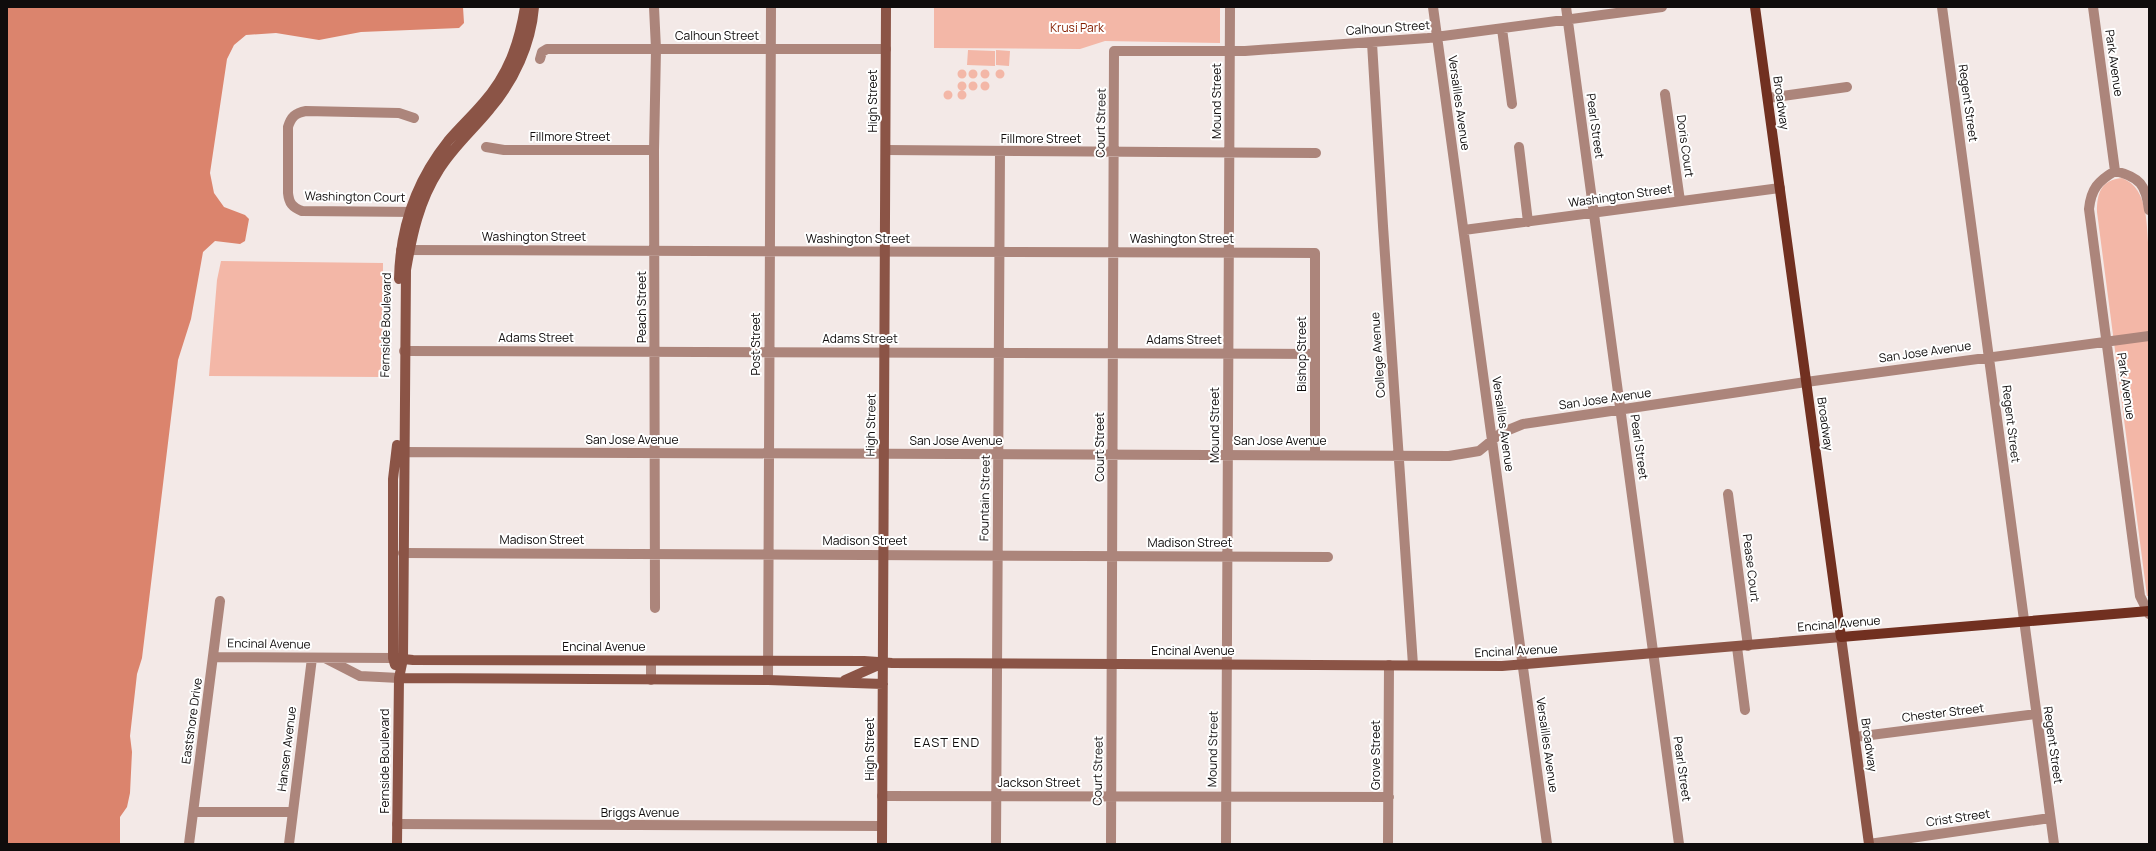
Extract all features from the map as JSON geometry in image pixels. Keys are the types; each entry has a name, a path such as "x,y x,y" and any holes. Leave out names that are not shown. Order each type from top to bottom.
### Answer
{"main road":[{"name":"Fernside Boulevard","path":"397,844 399,678 393,479 400,453 404,351 405,250 419,188 448,142 490,96 502,77 517,46 525,7"},
{"name":"Fernside Boulevard","path":"414,211 446,160 489,111 505,89 519,64 529,36 534,7"},
{"name":"High Street","path":"882,844 886,7"},
{"name":"Broadway","path":"1755,7 1869,844"},
{"name":"Fernside Boulevard","path":"398,658 403,553 400,453 405,250"},
{"path":"393,498 398,506 399,528 403,536"},
{"name":"Encinal Avenue","path":"398,658 768,660 997,664 1523,665 2024,621 2148,612"},
{"name":"Encinal Avenue","path":"842,681 883,663"},
{"name":"Encinal Avenue","path":"399,678 768,680 842,681 883,684"}],"street":[{"name":"Peach Street","path":"654,7 656,49 654,150 655,608"},
{"name":"Post Street","path":"768,680 771,7"},
{"name":"Mound Street","path":"1226,844 1230,7"},
{"name":"Versailles Avenue","path":"1433,7 1547,844"},
{"name":"Pearl Street","path":"1566,7 1679,844"},
{"name":"Calhoun Street","path":"1114,51 1230,51 1372,43 1502,29 1662,7"},
{"name":"Regent Street","path":"1942,7 2054,844"},
{"name":"Park Avenue","path":"2093,7 2115,171 2102,179 2094,187 2088,209 2140,596 2148,612"},
{"path":"1502,29 1512,104"},
{"name":"College Avenue","path":"1372,43 1413,665"},
{"name":"Calhoun Street","path":"540,59 542,52 547,49 886,49"},
{"name":"Court Street","path":"1111,844 1114,51"},
{"path":"1768,98 1847,87"},
{"name":"Doris Court","path":"1665,94 1680,201"},
{"name":"Washington Court","path":"414,118 399,113 306,111 296,113 290,119 288,127 288,192 289,201 294,208 302,210 414,211"},
{"name":"Fillmore Street","path":"486,147 504,150 654,150"},
{"path":"1519,147 1528,222"},
{"name":"Fillmore Street","path":"886,150 1316,153"},
{"name":"Fountain Street","path":"996,844 1000,151"},
{"path":"2115,171 2126,174 2139,182 2146,191 2149,210"},
{"name":"Washington Street","path":"1464,230 1780,188"},
{"name":"Washington Street","path":"405,250 1315,253"},
{"name":"Bishop Street","path":"1315,253 1315,455"},
{"name":"San Jose Avenue","path":"400,453 1465,455 1479,451 1510,428 1523,424 1989,356 2149,336"},
{"name":"Adams Street","path":"404,351 1315,354"},
{"name":"Pease Court","path":"1728,494 1748,646"},
{"name":"Madison Street","path":"403,553 654,553 768,555 998,554 1328,557"},
{"name":"Eastshore Drive","path":"188,844 220,601"},
{"path":"1737,647 1745,710"},
{"name":"Encinal Avenue","path":"213,657 325,658 344,656 398,658"},
{"name":"Hansen Avenue","path":"289,844 312,658"},
{"name":"Encinal Avenue","path":"325,658 360,676 399,678"},
{"path":"651,660 651,680"},
{"name":"Grove Street","path":"1388,844 1389,665"},
{"name":"Chester Street","path":"1855,737 2036,714"},
{"name":"Jackson Street","path":"882,796 1389,798"},
{"path":"193,812 293,812"},
{"name":"Crist Street","path":"1869,844 2050,818"},
{"name":"Briggs Avenue","path":"397,824 882,826"}],"green space":[{"name":"Krusi Park","path":"934,7 1220,7 1220,43 1105,41 1080,49 934,48"},
{"path":"968,50 995,51 995,66 967,65"},
{"path":"996,50 1010,51 1009,66 996,65"},
{"path":"960,70 964,70 966,74 964,78 960,78 958,76 958,72"},
{"path":"971,70 975,70 977,74 975,78 971,78 969,76 969,72"},
{"path":"983,70 987,70 989,74 987,78 983,78 981,76 981,72"},
{"path":"998,70 1002,70 1004,74 1002,78 998,78 996,76 996,72"},
{"path":"960,82 964,82 966,86 964,90 960,90 958,88 958,84"},
{"path":"971,82 975,82 977,86 975,90 971,90 969,88 969,84"},
{"path":"983,82 987,82 989,86 987,90 983,90 981,88 981,84"},
{"path":"946,91 950,91 952,95 950,99 946,99 944,97 944,93"},
{"path":"960,91 964,91 966,95 964,99 960,99 958,97 958,93"},
{"path":"2122,178 2131,183 2138,191 2145,210 2147,221 2149,253 2149,596 2147,596 2097,212 2099,193 2109,181"},
{"path":"221,261 383,263 382,377 209,376 217,280"}],"shaded area":[{"path":"7,7 463,7 464,23 459,28 361,32 319,40 276,33 246,35 234,45 227,59 210,173 214,193 224,207 245,215 249,219 245,241 240,244 215,241 203,252 191,319 178,360 142,658 137,674 130,736 132,752 130,793 127,807 120,817 120,844 7,844"}],"district":[{"name":"EAST END","path":"947,742"}]}
